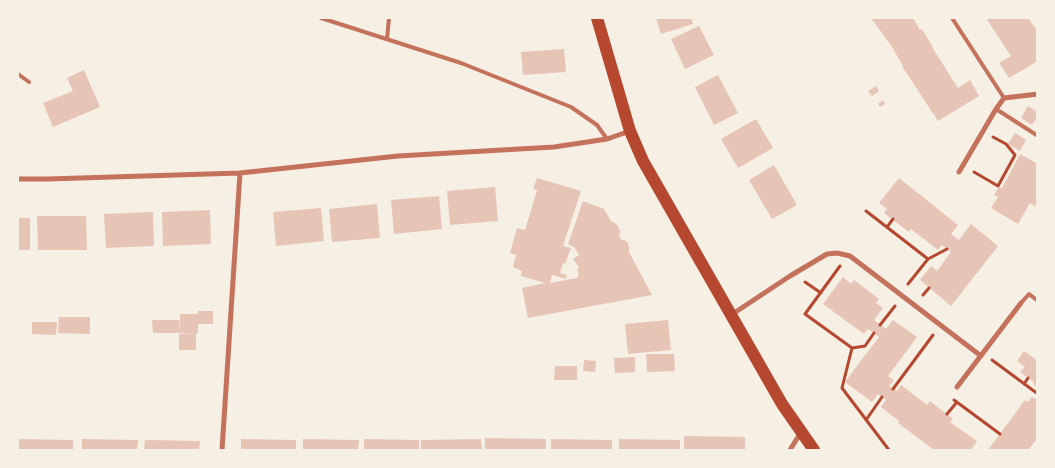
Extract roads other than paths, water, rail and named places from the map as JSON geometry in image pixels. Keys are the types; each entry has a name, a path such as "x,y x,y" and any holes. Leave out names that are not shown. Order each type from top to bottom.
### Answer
{"main road":[{"path":"597,18 630,131 643,161 782,404 814,450"}],"street":[{"path":"959,172 1004,98 1038,94"},
{"path":"18,179 240,173 398,156 554,147 607,139 630,131"},
{"path":"222,450 240,173"},
{"path":"731,315 827,254 837,253 848,256 982,354"},
{"path":"958,386 1021,303"},
{"path":"790,450 800,432"}],"lane":[{"path":"322,18 461,63 571,107 597,125 607,139"},
{"path":"387,39 389,18"},
{"path":"952,18 1004,98"},
{"path":"18,74 29,82"},
{"path":"996,109 1038,136"},
{"path":"1021,303 1029,294 1038,300"}]}
